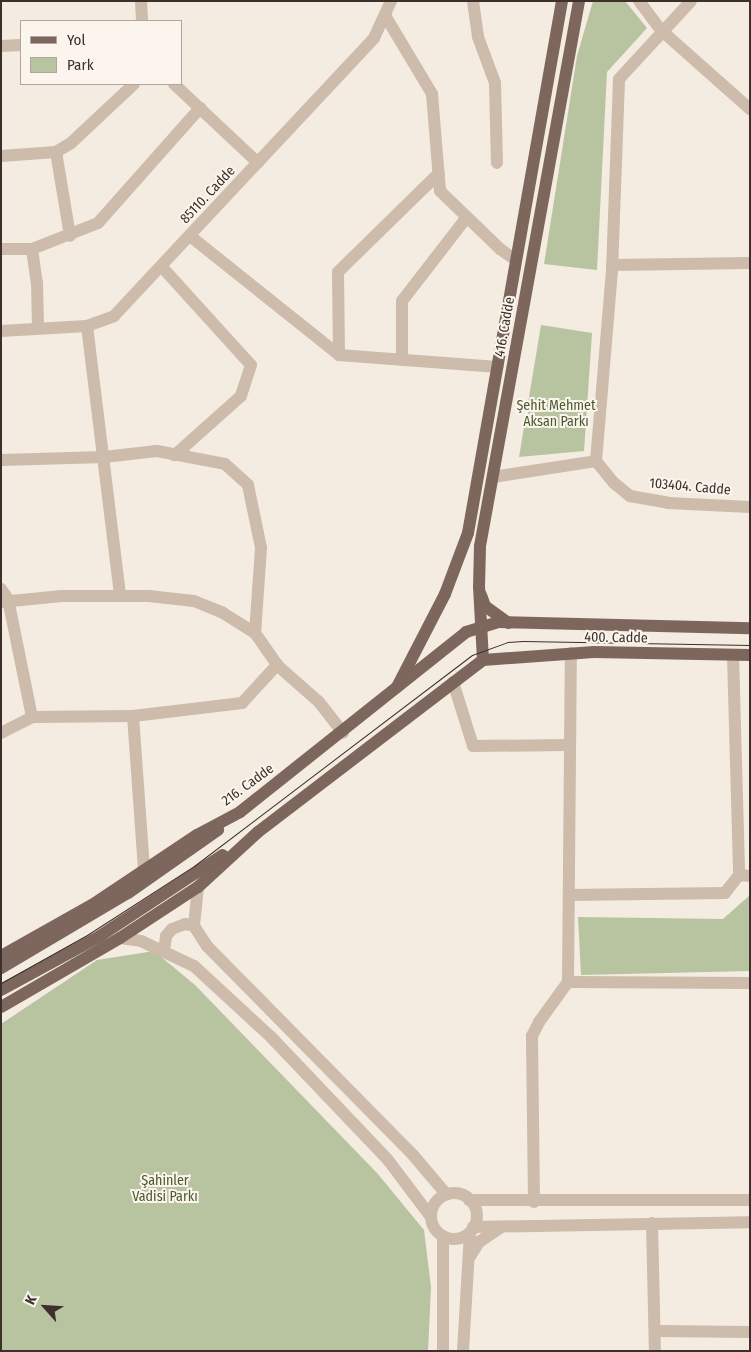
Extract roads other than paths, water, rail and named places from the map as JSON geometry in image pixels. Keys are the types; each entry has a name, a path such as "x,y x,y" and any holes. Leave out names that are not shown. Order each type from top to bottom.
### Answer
{"main road":[{"path":"395,690 461,556 498,367 562,1"},
{"name":"416. Cadde","path":"483,660 479,587 480,546 579,1"},
{"path":"479,587 485,606 504,622"},
{"name":"216. Cadde","path":"1,956 144,871 197,835 240,812 343,732 466,632 504,622"},
{"name":"400. Cadde","path":"504,622 750,628"},
{"name":"400. Cadde","path":"483,660 570,652 750,655"},
{"path":"1,990 100,936 258,832 483,660"},
{"path":"1,968 128,893 208,838 240,812"},
{"path":"1,1006 120,938 198,888 258,832"}],"street":[{"path":"141,1 142,20"},
{"name":"85110. Cadde","path":"1,331 86,326 114,316 162,267 374,38 386,17 391,1"},
{"path":"473,1 478,37 495,83 497,163"},
{"path":"639,1 662,31 750,109"},
{"path":"493,477 596,461 612,266 619,80 691,1"},
{"path":"386,17 432,94 440,191 500,249 516,260"},
{"path":"1,46 20,45"},
{"path":"1,156 56,152 71,143 133,85"},
{"path":"175,85 258,163"},
{"path":"1,249 32,249 70,236 98,223 200,108"},
{"path":"56,152 70,236"},
{"path":"339,355 338,272 439,172"},
{"path":"402,360 402,302 467,217"},
{"path":"190,236 339,355 498,367"},
{"path":"32,249 37,283 38,328"},
{"path":"612,266 750,264"},
{"path":"162,267 251,365 241,396 175,455"},
{"path":"86,326 120,596"},
{"path":"1,460 104,458 157,451 225,464 248,485 261,548 255,633"},
{"name":"103404. Cadde","path":"596,461 614,483 630,496 668,503 750,507"},
{"path":"32,717 4,597 120,596 194,601 230,617 255,633 277,665 319,702 343,732"},
{"path":"534,1202 532,1036 539,1022 568,982 570,652"},
{"path":"569,895 725,893 745,876 733,654"},
{"path":"1,733 32,717 134,716 242,703 277,665"},
{"path":"453,682 473,746 568,745"},
{"path":"134,716 144,871"},
{"path":"198,888 194,926 207,946 413,1155 447,1195"},
{"path":"164,951 166,936 172,929 185,924 194,926"},
{"path":"120,938 141,940 194,966 271,1037 388,1160 431,1217 434,1228 442,1236 460,1238 472,1230 501,1227 750,1222"},
{"path":"568,982 750,983"},
{"path":"431,1217 434,1205 447,1195 459,1194 469,1200 476,1210 466,1262 463,1351"},
{"path":"469,1200 534,1202 750,1200"},
{"path":"652,1223 655,1351"},
{"path":"466,1262 479,1242 501,1227"},
{"path":"442,1236 443,1351"},
{"path":"656,1331 750,1332"}],"tram line":[{"path":"1,983 87,935 194,866 472,655 507,642 523,641 750,645"}],"park label":[{"name":"Şehit Mehmet Aksan Parkı","path":"556,414"},
{"name":"Şahinler Vadisi Parkı","path":"165,1190"}]}
